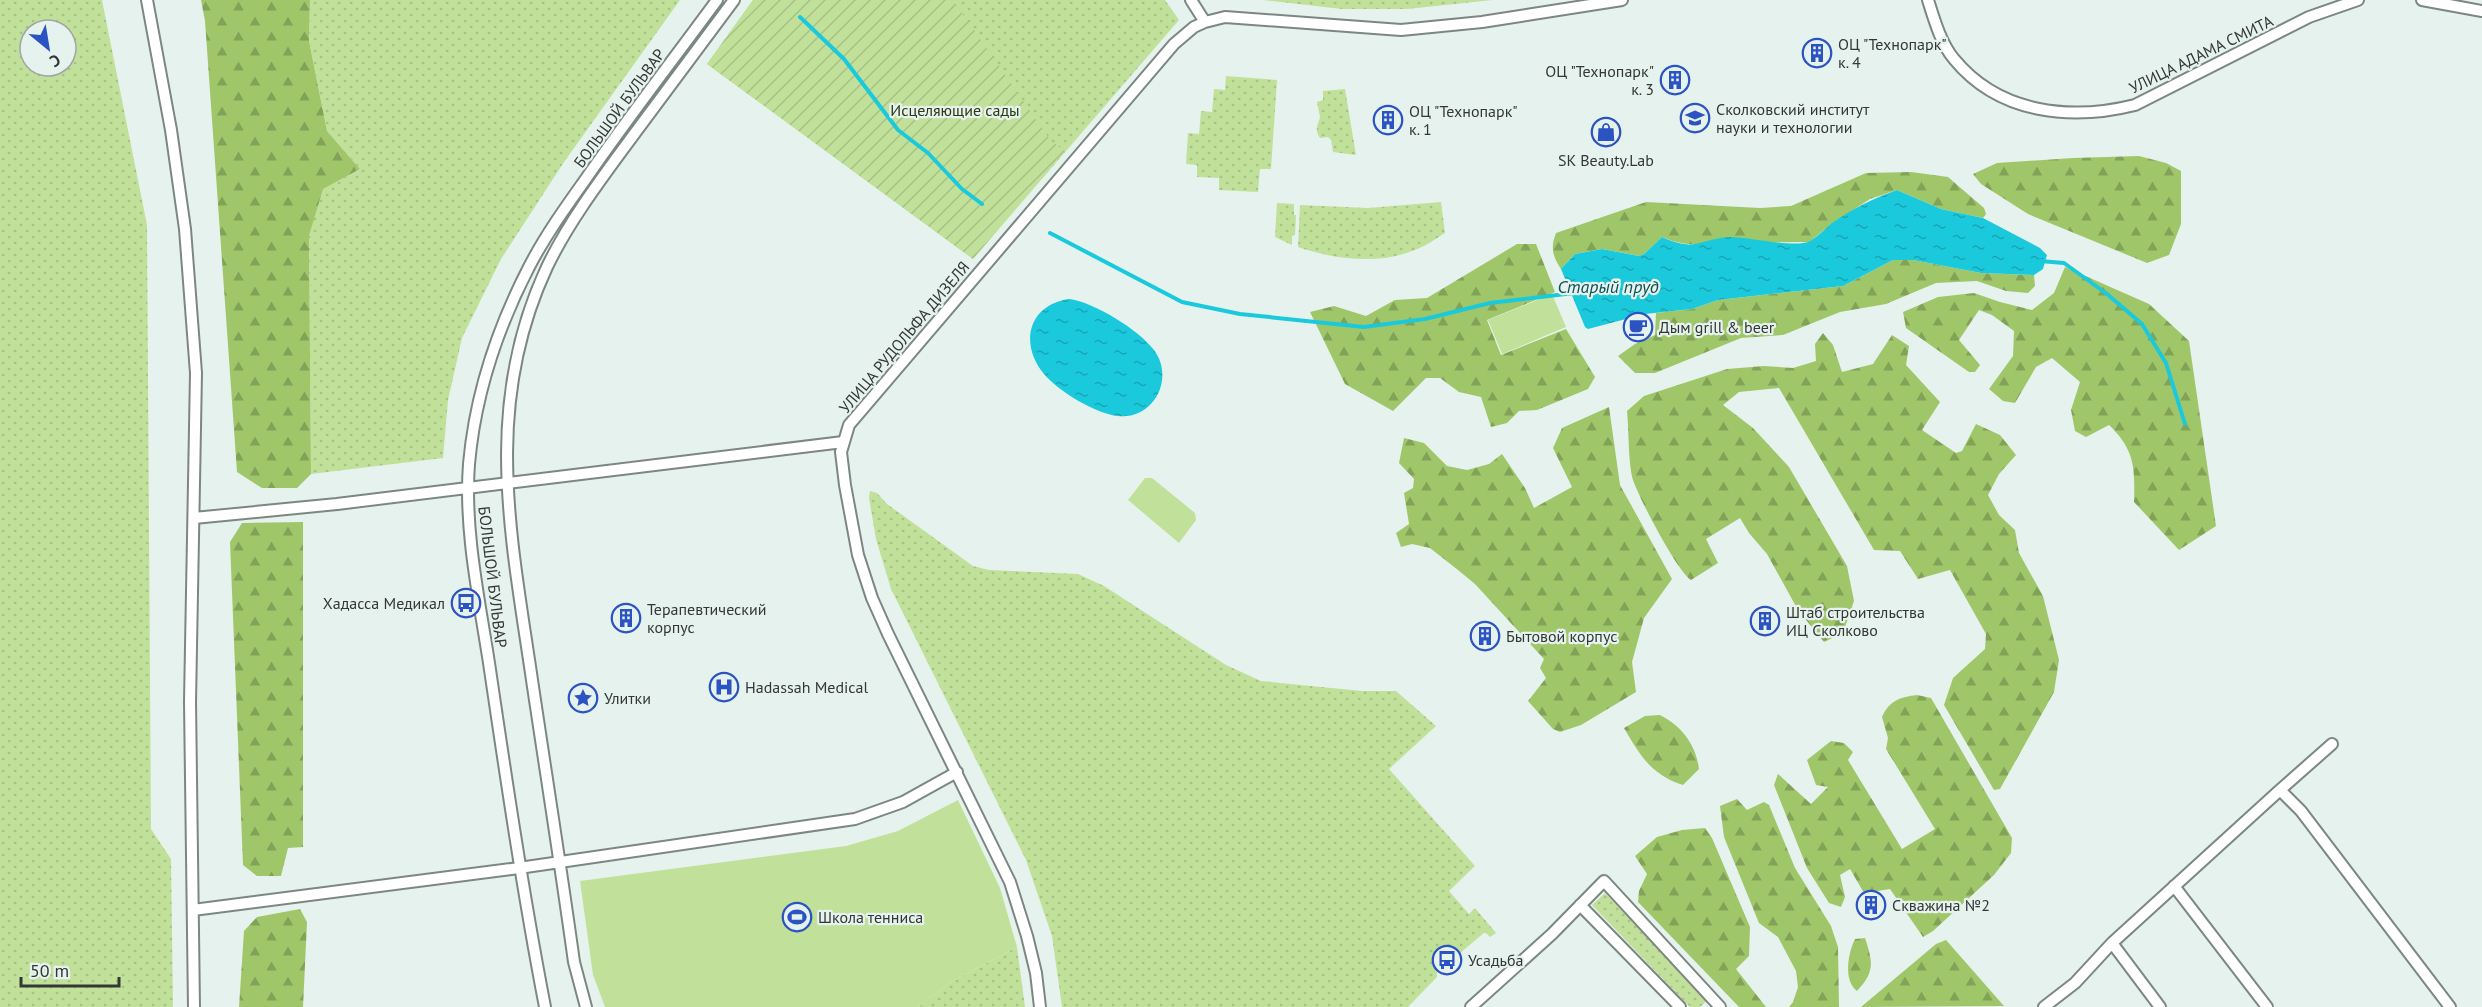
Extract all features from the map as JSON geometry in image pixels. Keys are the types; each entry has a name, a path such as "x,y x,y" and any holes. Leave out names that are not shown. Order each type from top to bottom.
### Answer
{"street":[{"path":"147,0 171,130 190,281 196,372 190,702 194,1007"},
{"name":"БОЛЬШОЙ БУЛЬВАР","path":"545,1007 519,868 472,547 468,487 473,432 495,346 530,266 555,223 598,160 717,0"},
{"name":"БОЛЬШОЙ БУЛЬВАР","path":"586,1007 574,962 512,542 507,482 506,429 518,348 530,308 547,266 569,226 610,166 734,0"},
{"path":"1191,0 1205,22 1225,17 1401,30 1482,22 1622,0"},
{"name":"УЛИЦА АДАМА СМИТА","path":"1928,0 1941,35 1953,58 1986,90 2024,106 2078,114 2135,105 2309,17 2358,0"},
{"path":"2422,0 2482,11"},
{"name":"УЛИЦА РУДОЛЬФА ДИЗЕЛЯ","path":"1040,1007 1036,973 1010,882 872,598 858,555 841,452 849,425 858,412 1174,44 1188,31 1205,22"},
{"path":"194,518 337,504 843,441"},
{"path":"2044,1007 2075,983 2112,943 2332,744"},
{"path":"193,910 519,868 855,819 903,802 957,772"},
{"path":"2280,790 2301,811 2450,1007"},
{"path":"1471,1007 1552,934 1604,881 1720,1007"},
{"path":"2174,886 2267,1007"},
{"path":"1580,905 1680,1007"},
{"path":"2112,943 2160,1007"}],"green space":[{"path":"0,0 102,0 147,225 151,829 171,859 173,1007 0,1007"},
{"path":"201,0 310,0 309,41 327,131 360,169 323,189 309,236 311,474 297,488 262,488 237,472 205,21"},
{"path":"310,0 680,0 564,162 501,259 462,338 448,400 443,458 311,474 309,236 322,189 360,169 327,131 309,41"},
{"name":"Исцеляющие сады","path":"753,0 1165,0 1179,20 973,259 707,64"},
{"name":"Исцеляющие сады","path":"753,0 953,0 1051,141 1065,151 973,259 707,64"},
{"path":"1263,0 1493,0 1407,9 1342,9"},
{"path":"1226,76 1277,80 1271,169 1260,169 1258,192 1219,190 1219,178 1197,177 1197,165 1186,164 1188,133 1199,134 1201,111 1212,112 1214,89 1225,90"},
{"path":"1345,89 1356,155 1333,152 1331,140 1328,137 1320,138 1317,132 1320,117 1317,102 1323,100 1323,91"},
{"path":"2139,156 2166,163 2181,171 2181,224 2169,255 2147,263 2028,214 1981,184 1973,174 1997,163"},
{"path":"1911,172 1948,177 1984,208 1986,214 1983,218 1941,209 1897,190 1870,199 1809,242 1688,244 1662,237 1639,256 1602,249 1575,254 1561,269 1553,252 1556,233 1646,202 1760,208 1791,206 1866,173"},
{"path":"1441,202 1445,233 1421,247 1398,255 1355,259 1326,255 1298,247 1300,205 1368,208"},
{"path":"1277,203 1294,204 1294,215 1296,215 1292,245 1275,237"},
{"path":"1517,244 1536,244 1555,292 1487,320 1501,355 1566,329 1595,377 1588,389 1537,410 1519,411 1507,423 1491,427 1481,397 1459,392 1440,378 1426,378 1393,411 1345,384 1310,312 1334,306 1366,316 1395,300 1427,298"},
{"path":"1893,260 1913,260 1981,273 2034,275 2035,286 2028,293 2006,291 1977,281 1936,283 1886,304 1840,312 1783,335 1741,338 1655,373 1635,373 1618,356 1635,344 1655,335 1656,313 1692,309 1718,300 1843,286"},
{"path":"2065,267 2149,304 2189,341 2216,526 2179,550 2134,502 2132,460 2118,434 2109,425 2086,437 2075,431 2071,410 2080,382 2052,358 2036,367 2015,403 2003,401 1989,389 2013,356 2014,331 1992,315 1979,310 1959,340 1980,365 1975,372 1969,372 1906,328 1903,312 1938,297 1974,293 2032,310 2054,293"},
{"path":"1552,294 1566,327 1502,354 1488,320"},
{"path":"1823,333 1833,345 1842,372 1873,364 1892,335 1909,346 1906,365 1940,402 1922,430 1956,453 1962,451 1976,424 2000,435 2016,455 1999,474 1988,495 1999,515 2015,530 2019,553 2043,596 2059,660 2054,692 2000,789 1994,790 1944,705 1953,678 1985,649 1986,634 1950,570 1918,579 1900,551 1874,550 1779,388 1739,392 1723,405 1753,428 1789,467 1847,566 1854,601 1843,633 1824,642 1798,610 1767,554 1749,533 1740,518 1706,539 1718,563 1691,580 1668,549 1633,480 1629,456 1627,411 1644,396 1727,369 1764,366 1793,368 1816,361 1815,344"},
{"path":"1609,407 1620,485 1672,579 1644,618 1632,662 1636,692 1581,725 1560,732 1553,729 1528,701 1546,678 1540,668 1544,659 1475,584 1430,548 1412,544 1401,547 1396,533 1409,524 1404,493 1413,488 1414,479 1399,463 1404,438 1424,443 1447,466 1467,470 1489,464 1502,454 1525,488 1534,508 1572,487 1553,448 1562,428"},
{"path":"1145,478 1152,478 1195,513 1196,520 1179,543 1128,500"},
{"path":"870,491 877,493 887,504 973,566 989,570 1078,574 1104,586 1226,665 1261,681 1362,691 1396,691 1436,726 1389,769 1475,866 1449,891 1469,914 1475,908 1496,933 1490,937 1485,932 1459,954 1449,955 1442,959 1439,962 1437,977 1408,1007 1062,1007 1052,936 1026,860 891,589 876,539 869,498"},
{"path":"303,522 303,847 288,848 281,876 257,876 243,865 230,542 242,523"},
{"path":"1917,695 1931,698 2012,838 2011,853 1994,875 1933,931 1923,937 1890,889 1864,893 1850,869 1840,875 1845,897 1841,907 1829,903 1807,868 1774,785 1778,774 1811,804 1828,787 1816,785 1807,760 1831,741 1844,743 1853,752 1848,760 1902,849 1935,829 1886,749 1888,738 1882,717 1888,707 1896,701"},
{"path":"1660,715 1668,719 1687,737 1695,752 1699,769 1683,785 1654,770 1641,755 1624,728 1645,716"},
{"path":"1737,799 1747,810 1764,802 1769,805 1795,868 1831,926 1838,947 1839,1007 1789,1007 1798,987 1796,971 1778,937 1759,923 1724,837 1720,806"},
{"name":"Школа тенниса","path":"958,800 1000,888 1017,947 951,982 918,1007 605,1007 593,975 580,881 846,846 898,831"},
{"path":"1705,828 1712,838 1750,927 1749,956 1736,969 1766,1007 1739,1007 1638,902 1639,891 1647,874 1635,856 1657,837 1682,830"},
{"path":"1605,893 1708,1000 1700,1007 1690,1007 1592,905"},
{"path":"300,909 307,922 303,1007 239,1007 244,931 257,917"},
{"path":"1865,938 1871,966 1867,978 1857,991 1848,974 1850,952 1855,939"},
{"path":"1946,940 2004,1006 1861,1007 1936,944"},
{"path":"1017,947 1025,1007 918,1007 951,982"}],"water":[{"name":"Старый пруд","path":"1897,190 1941,209 1983,218 2040,248 2047,255 2043,269 2034,275 1981,273 1913,260 1893,260 1843,286 1718,300 1692,309 1645,314 1588,329 1585,327 1561,269 1575,254 1602,249 1639,256 1662,237 1682,244 1696,244 1728,237 1803,243 1810,241 1832,223 1855,209"},
{"path":"1069,299 1091,305 1115,318 1138,334 1154,350 1160,361 1161,384 1151,404 1142,411 1118,416 1099,411 1078,401 1050,381 1036,362 1030,339 1036,317 1055,303"}],"waterway":[{"path":"800,17 844,59 898,130 928,153 962,189 982,204"},
{"path":"1050,233 1182,302 1240,314 1364,327 1425,319 1490,303 1574,293"},
{"path":"2040,261 2064,263 2107,294 2142,324 2166,363 2185,424"}],"place":[{"name":"ОЦ \"Технопарк\" к. 4","path":"1817,53"},
{"name":"ОЦ \"Технопарк\" к. 3","path":"1675,80"},
{"name":"Сколковский институт науки и технологии","path":"1695,118"},
{"name":"ОЦ \"Технопарк\" к. 1","path":"1388,120"},
{"name":"SK Beauty.Lab","path":"1606,132"},
{"name":"Дым grill & beer","path":"1638,327"},
{"name":"Хадасса Медикал","path":"466,603"},
{"name":"Терапевтический корпус","path":"626,618"},
{"name":"Штаб строительства ИЦ Сколково","path":"1765,621"},
{"name":"Бытовой корпус","path":"1485,636"},
{"name":"Hadassah Medical","path":"724,687"},
{"name":"Улитки","path":"583,698"},
{"name":"Скважина №2","path":"1871,905"},
{"name":"Школа тенниса","path":"797,917"},
{"name":"Усадьба","path":"1447,960"}]}
